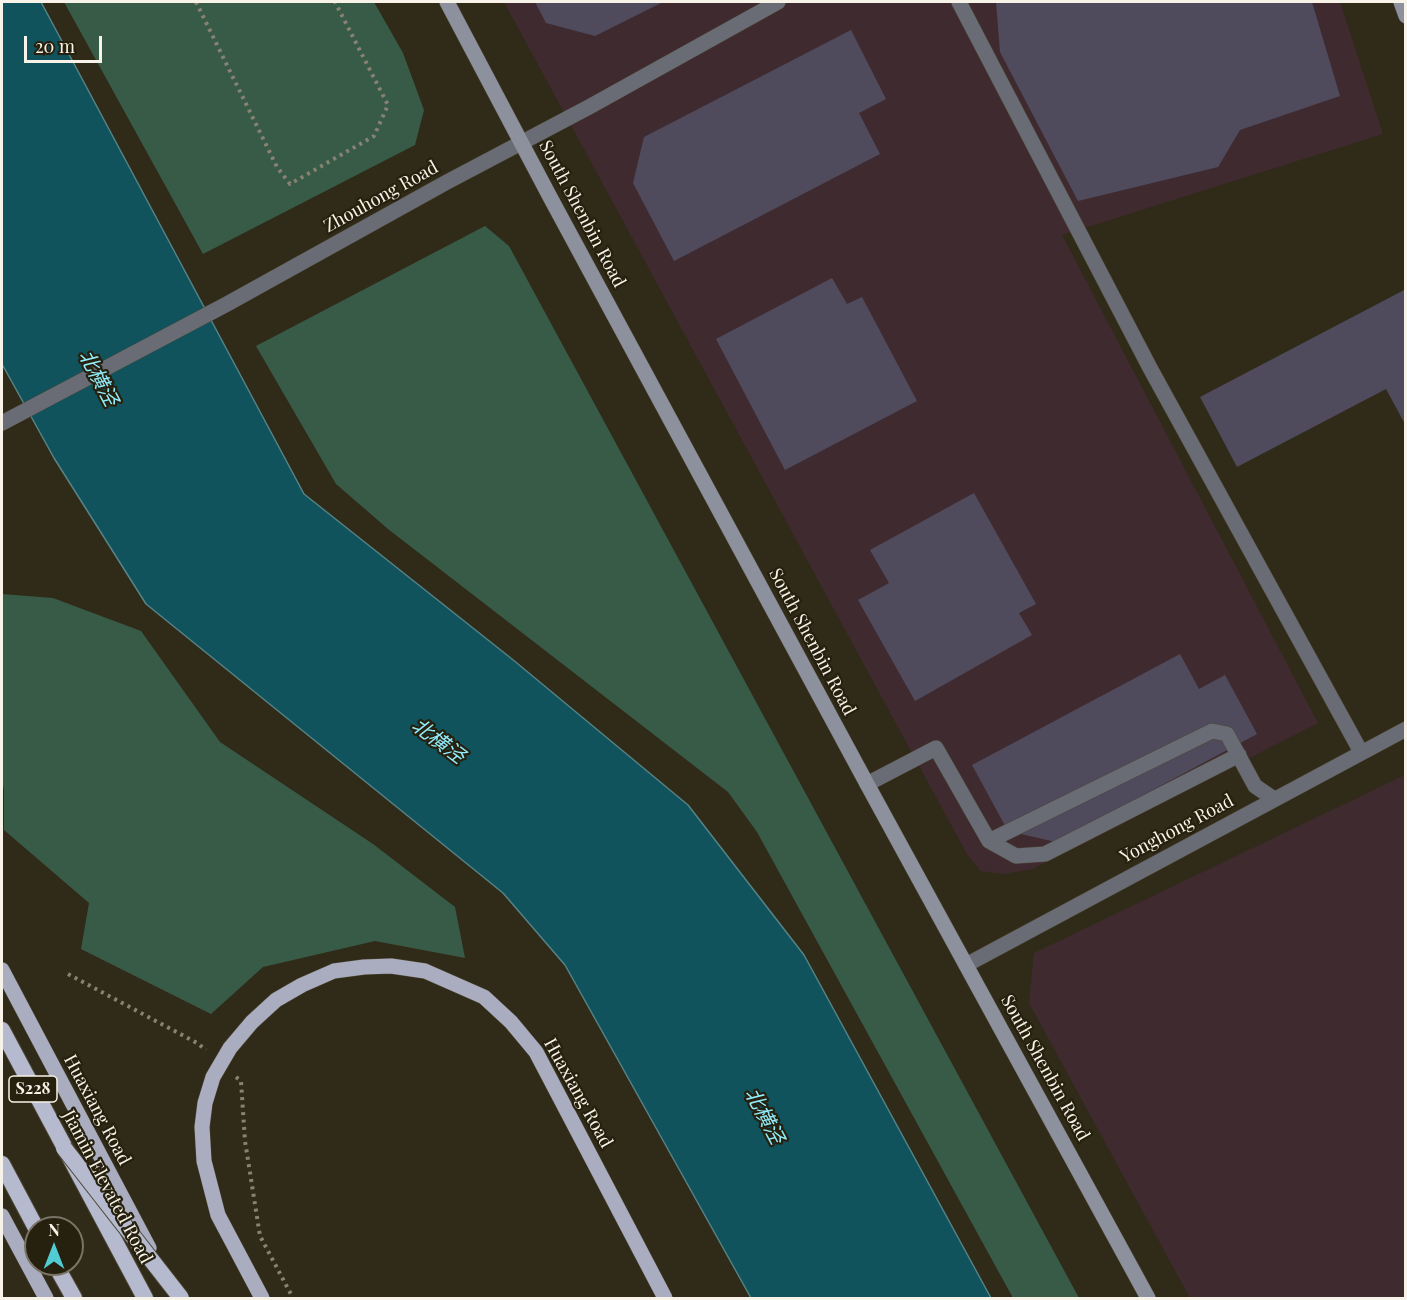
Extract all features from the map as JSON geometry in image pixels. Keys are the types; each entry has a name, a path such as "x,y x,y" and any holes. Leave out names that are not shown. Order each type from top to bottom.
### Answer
{"highway":[{"name":"Jiamin Elevated Road","path":"2,1030 145,1299"},
{"path":"64,1148 181,1299"},
{"path":"2,1164 30,1216"},
{"path":"61,1276 71,1295"}],"main road":[{"name":"South Shenbin Road","path":"447,2 561,218 1148,1299"},
{"path":"1401,2 1406,16"},
{"name":"Huaxiang Road","path":"262,1299 218,1215 204,1161 202,1127 205,1103 213,1077 230,1048 252,1022 276,1000 334,971 391,966 425,971 484,997 511,1022 536,1052 665,1299"},
{"name":"Huaxiang Road","path":"2,970 176,1299"},
{"path":"2,1216 46,1299"}],"street":[{"name":"Zhouhong Road","path":"2,423 227,304 778,2"},
{"path":"960,2 1145,357 1361,752"},
{"name":"Yonghong Road","path":"966,965 1406,729"},
{"path":"989,841 1212,731 1227,734 1255,786 1274,800"},
{"path":"867,784 936,748 989,841 1016,856 1045,854 1239,755"}],"path":[{"path":"196,2 277,167 290,184 374,136 388,105 335,2"}],"shaded area":[{"path":"504,2 1340,2 1383,134 1062,235 1318,723 1033,869 1004,874 981,871 968,856"},
{"path":"1405,775 1405,1298 1190,1298 1029,1003 1034,953"}],"green space":[{"path":"64,2 374,2 403,53 424,110 415,145 203,254"},
{"path":"485,226 509,246 1079,1298 1013,1298 757,832 728,792 388,529 336,484 256,346"},
{"path":"2,594 53,598 141,631 220,742 373,844 455,907 465,958 375,941 263,967 211,1014 81,949 89,903 4,830"}],"water":[{"name":"北横泾","path":"2,2 41,2 304,494 512,659 688,805 804,955 991,1298 751,1298 565,965 503,893 146,604 54,458 2,364"}],"building":[{"path":"535,2 663,2 595,36 546,23"},
{"path":"996,2 1312,2 1340,96 1240,130 1218,167 1078,201 1000,52"},
{"path":"851,30 886,99 859,113 880,154 674,261 633,183 644,137"},
{"path":"832,278 847,304 862,297 917,401 785,470 716,339"},
{"path":"1406,289 1406,426 1386,389 1237,467 1200,397"},
{"path":"974,493 1036,604 1019,613 1032,635 915,701 858,600 889,583 870,550"},
{"path":"1180,654 1199,689 1225,675 1257,734 1056,842 1008,831 972,765"}]}
